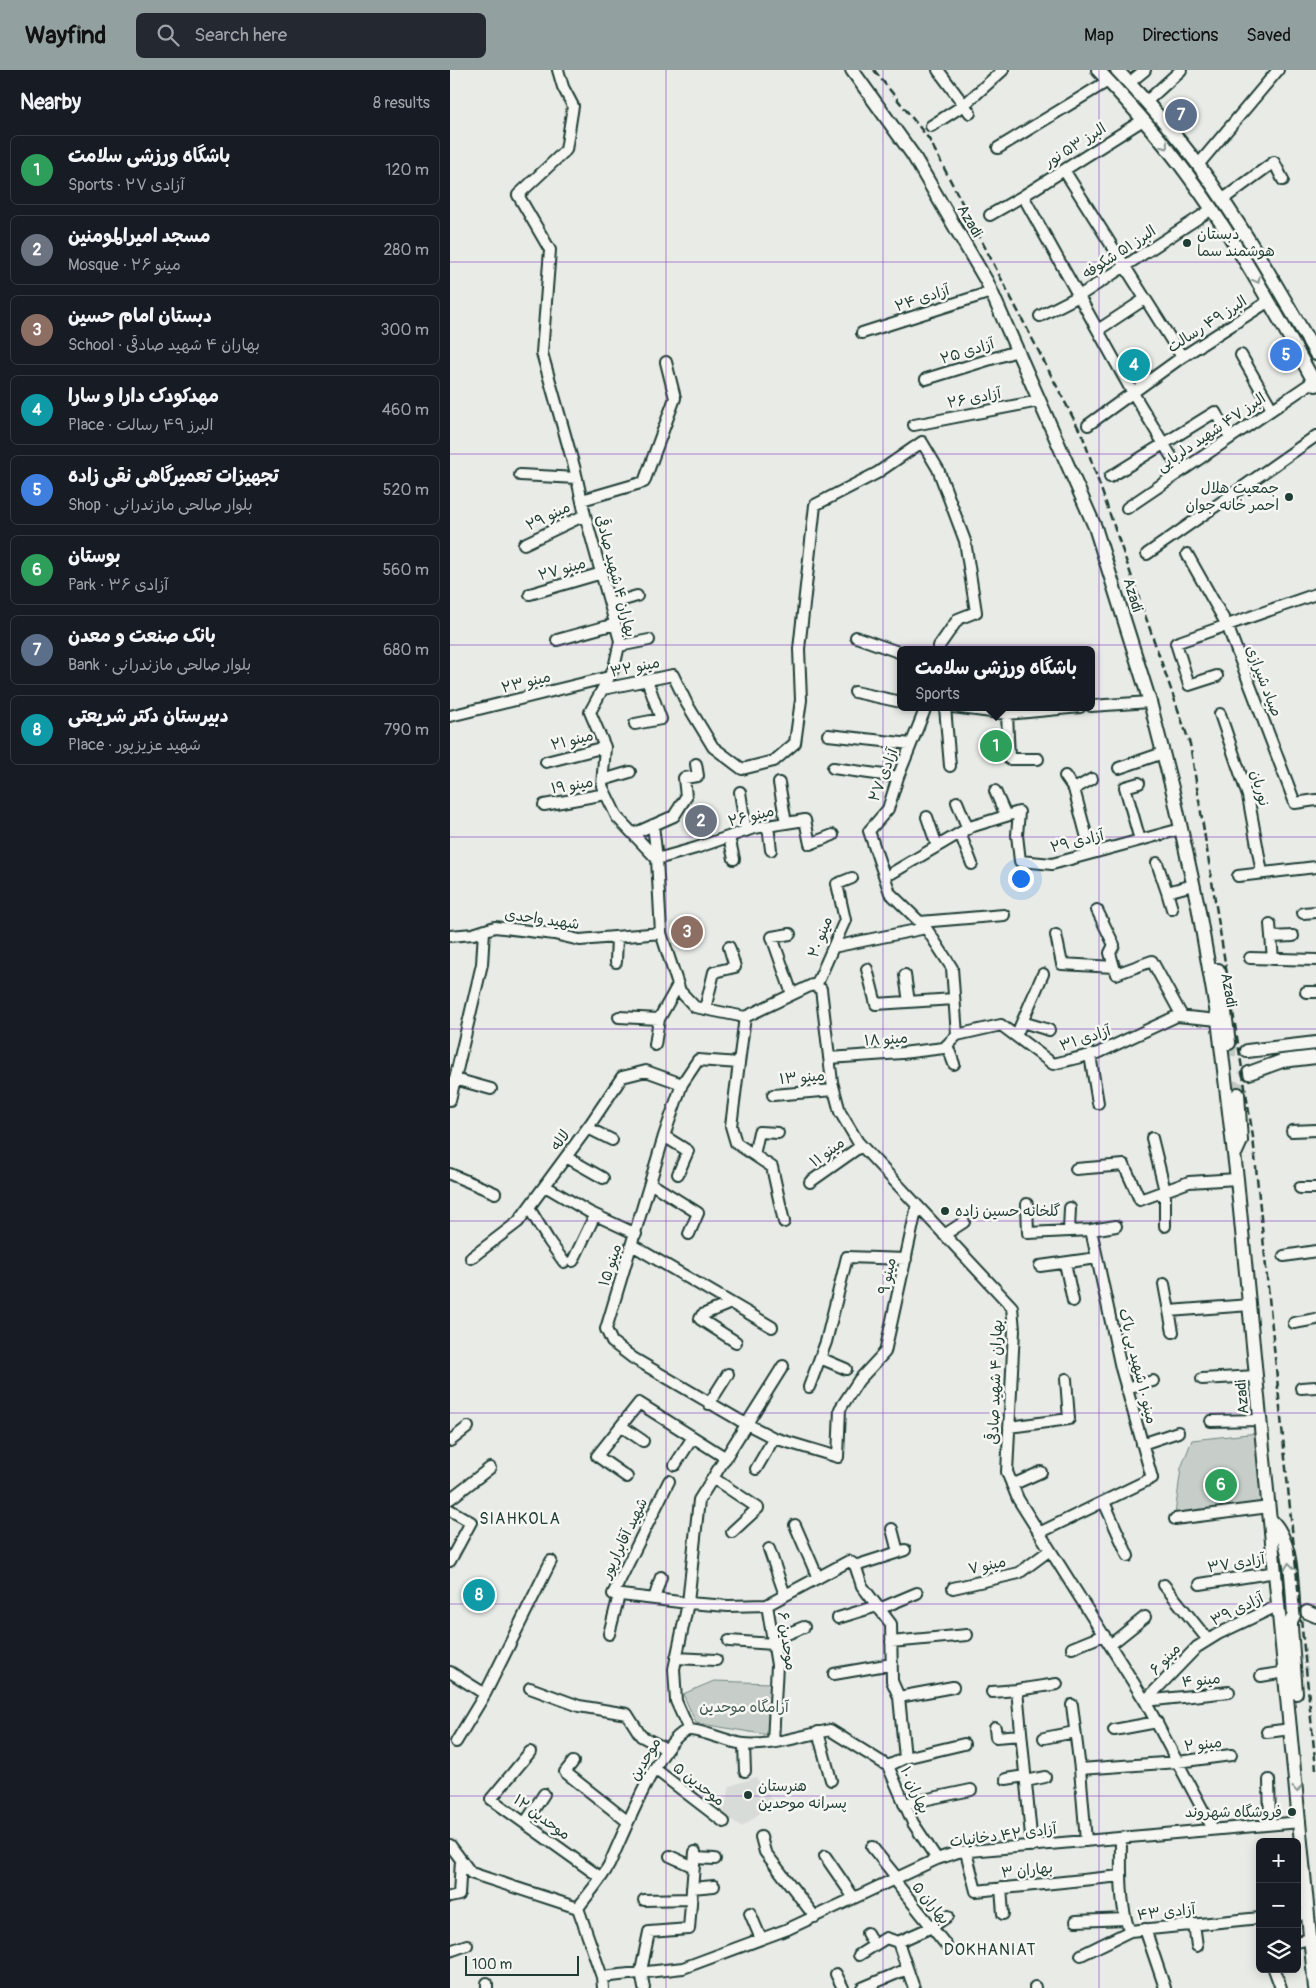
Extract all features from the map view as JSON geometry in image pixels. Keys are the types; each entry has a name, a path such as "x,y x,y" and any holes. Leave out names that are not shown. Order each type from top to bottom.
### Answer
{"main road":[{"name":"Azadi","path":"852,70 913,154 991,292 1095,527 1150,702 1181,829 1218,1020 1238,1179 1300,1822 1303,1914 1313,1944 1315,1988"},
{"path":"1098,70 1187,173 1248,265 1315,383"},
{"path":"1117,70 1198,165 1260,257 1316,354"},
{"path":"1209,970 1218,970 1220,974 1229,1043"},
{"path":"1247,1051 1316,1043"},
{"path":"1280,1047 1282,1061"},
{"path":"1249,1073 1282,1061 1316,1057"},
{"path":"1234,1156 1241,1141 1238,1094"},
{"path":"1270,1514 1285,1544 1294,1615 1291,1627 1297,1711 1292,1735"}],"street":[{"name":"بهاران ۴ شهید صادقی","path":"558,70 563,87 573,106 566,150 518,195 550,250 542,353 620,641 614,668 590,712 605,748 602,786 617,817 657,859"},
{"path":"938,70 970,114"},
{"path":"931,126 964,105 1003,70"},
{"path":"1129,83 1145,70"},
{"path":"1146,102 1181,70"},
{"path":"1198,165 1278,70"},
{"path":"998,148 1108,81"},
{"name":"البرز ۵۳ نور","path":"990,215 1143,120"},
{"path":"1222,200 1274,162 1283,180"},
{"path":"1064,170 1182,358"},
{"path":"1023,196 1133,392 1180,471"},
{"name":"البرز ۵۱ شکوفه","path":"1040,316 1079,296 1212,210"},
{"name":"آزادی ۲۴","path":"862,333 991,292"},
{"path":"1098,330 1145,299"},
{"name":"البرز ۴۹ رسالت","path":"1088,425 1182,358 1269,301"},
{"name":"آزادی ۲۵","path":"926,379 1017,351"},
{"path":"1241,355 1272,409"},
{"path":"582,500 644,482 675,398 666,362"},
{"name":"البرز ۴۷ شهید دلربایی","path":"1126,508 1272,409 1315,383"},
{"name":"آزادی ۲۶","path":"914,426 1039,401"},
{"path":"1110,476 1215,412 1230,437"},
{"path":"1147,554 1316,436"},
{"name":"مینو ۳۲","path":"603,689 673,675 687,704 713,747 742,769 774,761 795,743 801,700 799,649 815,505 877,473 922,442 938,469 965,541 976,612 958,619 939,646"},
{"path":"520,475 577,478"},
{"name":"مینو ۲۹","path":"524,544 585,515"},
{"name":"صیاد شیرازی","path":"1187,554 1227,625 1295,803 1316,800"},
{"name":"مینو ۲۷","path":"530,594 602,573"},
{"path":"1217,676 1189,685 1176,643 1316,594"},
{"path":"610,604 637,596"},
{"path":"557,640 616,624"},
{"path":"856,637 897,652"},
{"path":"619,646 649,640"},
{"name":"مینو ۲۳","path":"450,716 609,677"},
{"path":"635,724 661,719 647,680"},
{"path":"855,692 897,701"},
{"path":"1095,706 1150,702"},
{"name":"آزادی ۲۷","path":"923,711 888,809 869,831 890,893 923,925 952,968 957,1035"},
{"path":"945,711 950,766"},
{"path":"984,711 1007,714 1038,711"},
{"path":"1007,714 1009,758 1038,759"},
{"name":"نوریان","path":"1220,714 1248,796 1262,873"},
{"path":"828,735 911,744"},
{"name":"مینو ۲۱","path":"546,762 605,748"},
{"path":"1119,768 1162,753"},
{"path":"633,834 674,816 686,797 684,778 698,776 696,764"},
{"path":"833,768 898,777"},
{"path":"603,780 630,772"},
{"path":"1065,776 1074,789 1091,853"},
{"path":"1074,789 1092,779"},
{"path":"779,783 786,823"},
{"path":"1140,783 1125,787 1140,840"},
{"path":"892,873 964,831 1006,816 995,791"},
{"path":"740,792 746,831"},
{"name":"مینو ۱۹","path":"544,805 606,794"},
{"path":"957,802 972,864"},
{"name":"آزادی ۲۹","path":"1006,816 1019,812 1017,835 1020,861 1052,864 1181,829"},
{"path":"927,817 937,846"},
{"name":"مینو ۲۶","path":"657,859 746,831 805,820 810,844 833,835"},
{"path":"653,825 661,933 680,991 694,1007 745,1017 812,985 816,986"},
{"path":"768,826 771,850"},
{"path":"729,837 734,860"},
{"path":"1157,863 1172,909"},
{"path":"1238,876 1316,867"},
{"name":"مینو ۲۰","path":"816,986 845,920 837,884 852,878"},
{"path":"1167,892 1193,885"},
{"path":"1097,910 1114,945 1110,953 1116,974 1152,961 1182,1016"},
{"path":"1303,913 1316,912"},
{"path":"833,947 923,925 1004,915"},
{"path":"1270,924 1273,959"},
{"name":"شهید واحدی","path":"450,936 484,932 495,928 554,934 580,940 661,933"},
{"path":"450,1100 482,964 484,932"},
{"path":"790,934 772,936 792,994"},
{"path":"1056,935 1062,964 1114,967"},
{"path":"1271,937 1293,936"},
{"path":"616,962 617,937"},
{"path":"704,1009 714,972 735,967 729,947"},
{"path":"1250,958 1316,960"},
{"path":"867,969 876,1004 954,999"},
{"path":"1016,1036 1043,974"},
{"path":"905,975 909,1002"},
{"path":"655,1045 659,1019 678,985"},
{"name":"بهاران ۴ شهید صادقی","path":"816,986 821,989 834,1090 840,1112 861,1146 1012,1306 1014,1330 1007,1472 1012,1485 1018,1500 1145,1701 1214,1830"},
{"name":"آزادی ۳۱","path":"957,1035 1001,1025 1053,1064 1090,1055 1177,1016 1218,1020"},
{"path":"620,1017 659,1019"},
{"path":"745,1017 731,1126 736,1143 772,1166 784,1222"},
{"path":"1022,1022 1048,1030"},
{"path":"954,1064 946,1046 957,1035"},
{"name":"مینو ۱۸","path":"830,1058 902,1054 946,1046"},
{"path":"1090,1055 1098,1103"},
{"name":"مینو ۱۵","path":"739,1063 698,1060 682,1084 664,1136 606,1329 612,1342 633,1358 747,1425 774,1438 838,1457 840,1408 859,1380 885,1352"},
{"name":"لاله","path":"471,1258 518,1222 588,1128 622,1077 646,1071 682,1084"},
{"path":"455,1079 491,1089"},
{"name":"مینو ۱۳","path":"773,1095 834,1090"},
{"path":"588,1128 612,1140"},
{"path":"1292,1131 1316,1130"},
{"path":"754,1154 759,1132 778,1133"},
{"path":"664,1136 688,1151 678,1174"},
{"path":"1152,1138 1164,1191 1165,1226"},
{"name":"مینو ۱۱","path":"810,1182 861,1146"},
{"path":"566,1157 604,1178"},
{"path":"1076,1170 1124,1164 1140,1200 1188,1182 1238,1179"},
{"path":"450,1174 495,1193"},
{"path":"650,1183 698,1213 688,1234"},
{"path":"545,1186 595,1215 636,1234"},
{"path":"1300,1188 1316,1188"},
{"path":"1028,1204 1028,1233 1091,1230 1116,1226"},
{"name":"مینو ۹","path":"885,1352 917,1206"},
{"path":"529,1208 549,1241 569,1261 595,1215"},
{"path":"1069,1231 1070,1208"},
{"path":"944,1234 964,1222"},
{"name":"مینو ۱۰ شهید بی باک","path":"1040,1533 1152,1478 1126,1388 1091,1230"},
{"path":"632,1246 772,1327"},
{"path":"1284,1256 1316,1251"},
{"path":"809,1387 826,1342 847,1257 906,1258"},
{"path":"1040,1266 1097,1258"},
{"path":"1065,1263 1073,1301"},
{"path":"1164,1284 1173,1332"},
{"path":"731,1303 702,1315 700,1319 736,1342"},
{"path":"1169,1311 1250,1305"},
{"path":"1294,1323 1316,1319"},
{"path":"820,1358 846,1369"},
{"path":"783,1366 699,1500 688,1603 674,1669 676,1701 689,1730 744,1744 773,1742 818,1732 831,1780"},
{"path":"709,1404 728,1374"},
{"path":"1202,1379 1256,1376"},
{"path":"1009,1427 1069,1419 1066,1380"},
{"path":"1126,1388 1153,1381"},
{"path":"1301,1388 1316,1387"},
{"path":"627,1477 597,1456 639,1403 726,1458"},
{"path":"1211,1421 1261,1420"},
{"path":"621,1426 643,1441"},
{"path":"450,1441 468,1427"},
{"path":"1142,1444 1178,1432"},
{"path":"675,1465 693,1437"},
{"path":"756,1469 774,1438"},
{"path":"450,1499 490,1468"},
{"path":"1012,1485 1041,1472"},
{"path":"713,1478 758,1508 732,1532"},
{"name":"شهید آقابرارپور","path":"669,1481 613,1594 728,1606 767,1605"},
{"path":"1104,1502 1128,1556"},
{"path":"450,1510 471,1522 450,1559"},
{"path":"1175,1519 1270,1514"},
{"path":"795,1525 818,1578"},
{"path":"855,1565 902,1551 892,1529"},
{"path":"768,1549 785,1595"},
{"name":"مینو ۷","path":"953,1588 1019,1574 1050,1550"},
{"path":"456,1742 485,1694 551,1561"},
{"path":"767,1605 849,1561 855,1565 862,1586 891,1624 892,1681 899,1697 905,1758"},
{"name":"آزادی ۳۷","path":"1200,1584 1276,1572"},
{"path":"654,1599 661,1577"},
{"path":"1164,1585 1208,1640"},
{"path":"838,1618 878,1607 917,1593"},
{"path":"609,1634 619,1595"},
{"name":"موحدین ۶","path":"767,1605 777,1665 773,1742"},
{"name":"آزادی ۳۹","path":"1208,1640 1279,1605"},
{"path":"1110,1645 1145,1617"},
{"path":"729,1641 772,1642 804,1627"},
{"path":"891,1642 967,1635"},
{"path":"1072,1648 1104,1635"},
{"name":"مینو ۶","path":"1145,1701 1197,1648 1208,1640"},
{"path":"676,1658 716,1660"},
{"path":"834,1674 892,1664"},
{"path":"450,1672 485,1694"},
{"path":"1261,1676 1286,1672"},
{"path":"992,1692 1057,1684"},
{"path":"899,1697 953,1687"},
{"path":"530,1688 579,1706 627,1714 641,1736 666,1749"},
{"path":"1017,1690 1032,1846"},
{"name":"مینو ۴","path":"1145,1701 1229,1692"},
{"path":"1072,1706 1086,1841"},
{"path":"1114,1730 1157,1722"},
{"path":"995,1728 996,1737 1021,1734"},
{"name":"موحدین","path":"578,1908 608,1867 627,1821 666,1749 678,1735 689,1730"},
{"name":"بهاران ۱۰","path":"818,1732 830,1730 888,1766 913,1823 937,1859"},
{"path":"1044,1738 1074,1732"},
{"path":"1267,1732 1292,1735"},
{"path":"744,1744 745,1771"},
{"path":"888,1766 905,1758 964,1744"},
{"name":"موحدین ۱۲","path":"530,1752 491,1799 600,1877"},
{"name":"مینو ۲","path":"1080,1769 1178,1762 1232,1755"},
{"path":"573,1762 565,1772 627,1821"},
{"name":"موحدین ۵","path":"655,1769 724,1822"},
{"path":"1006,1779 1045,1777"},
{"path":"1269,1780 1270,1824"},
{"path":"904,1804 971,1790"},
{"path":"525,1823 544,1794"},
{"name":"آزادی ۴۲ دخانیات","path":"603,1983 641,1971 684,1968 761,1939 937,1859 958,1852 1300,1822"},
{"path":"761,1837 765,1852 815,1916"},
{"name":"آزادی ۴۳","path":"1121,1838 1126,1919 1130,1931 1256,1918"},
{"path":"450,1845 471,1873 578,1908 603,1983"},
{"name":"بهاران ۵","path":"872,1847 946,1945"},
{"name":"بهاران ۳","path":"966,1852 976,1891 1122,1876"},
{"path":"670,1856 714,1859"},
{"path":"826,1856 854,1898"},
{"path":"644,1988 641,1971 649,1932 689,1929 695,1859"},
{"path":"450,1898 459,1895 461,1860"},
{"path":"692,1888 714,1886"},
{"path":"1001,1888 1004,1914"},
{"path":"644,1900 692,1900"},
{"path":"750,1913 761,1939"},
{"path":"859,1955 886,1938 898,1942 932,1927 948,1916"},
{"path":"1076,1921 1126,1919"},
{"path":"1194,1924 1197,1946"},
{"path":"1145,1929 1165,1988"},
{"path":"1081,1955 1130,1931"},
{"path":"867,1933 874,1946"},
{"path":"898,1942 914,1988"},
{"path":"450,1951 467,1945"},
{"path":"862,1988 880,1984 908,1968"},
{"path":"1275,1973 1281,1988"},
{"path":"836,1974 843,1988"}],"shaded area":[{"path":"700,917 704,942 677,948 669,922"},
{"name":"هنرستان پسرانه موحدین","path":"756,1777 773,1803 742,1827 723,1814 730,1786"}],"green space":[{"path":"1258,1433 1265,1502 1175,1514 1181,1468 1192,1440"},
{"name":"آرامگاه موحدین","path":"714,1681 770,1683 768,1735 696,1723 683,1694"}],"tunnel":[{"path":"1229,1043 1232,1050 1247,1051"},
{"path":"1238,1094 1241,1079 1249,1073"}],"railway":[{"path":"874,70 929,139 1083,437 1190,744 1253,1137 1316,1769"}],"place":[{"name":"بانک صنعت و معدن","path":"1181,115"},
{"name":"دبستان هوشمند سما","path":"1187,243"},
{"name":"تجهیزات تعمیرگاهی نقی زاده","path":"1286,355"},
{"name":"مهدکودک دارا و سارا","path":"1134,365"},
{"name":"جمعیت هلال احمر خانه جوان","path":"1289,497"},
{"name":"باشگاه ورزشی سلامت","path":"996,746"},
{"name":"مسجد امیرالمومنین","path":"701,821"},
{"name":"دبستان امام حسین","path":"687,932"},
{"name":"گلخانه حسین زاده","path":"945,1211"},
{"name":"بوستان","path":"1221,1485"},
{"name":"دبیرستان دکتر شریعتی","path":"479,1595"},
{"name":"هنرستان پسرانه موحدین","path":"748,1795"},
{"name":"فروشگاه شهروند","path":"1292,1812"}],"district":[{"name":"SIAHKOLA","path":"520,1518"},
{"name":"DOKHANIAT","path":"990,1949"}]}
